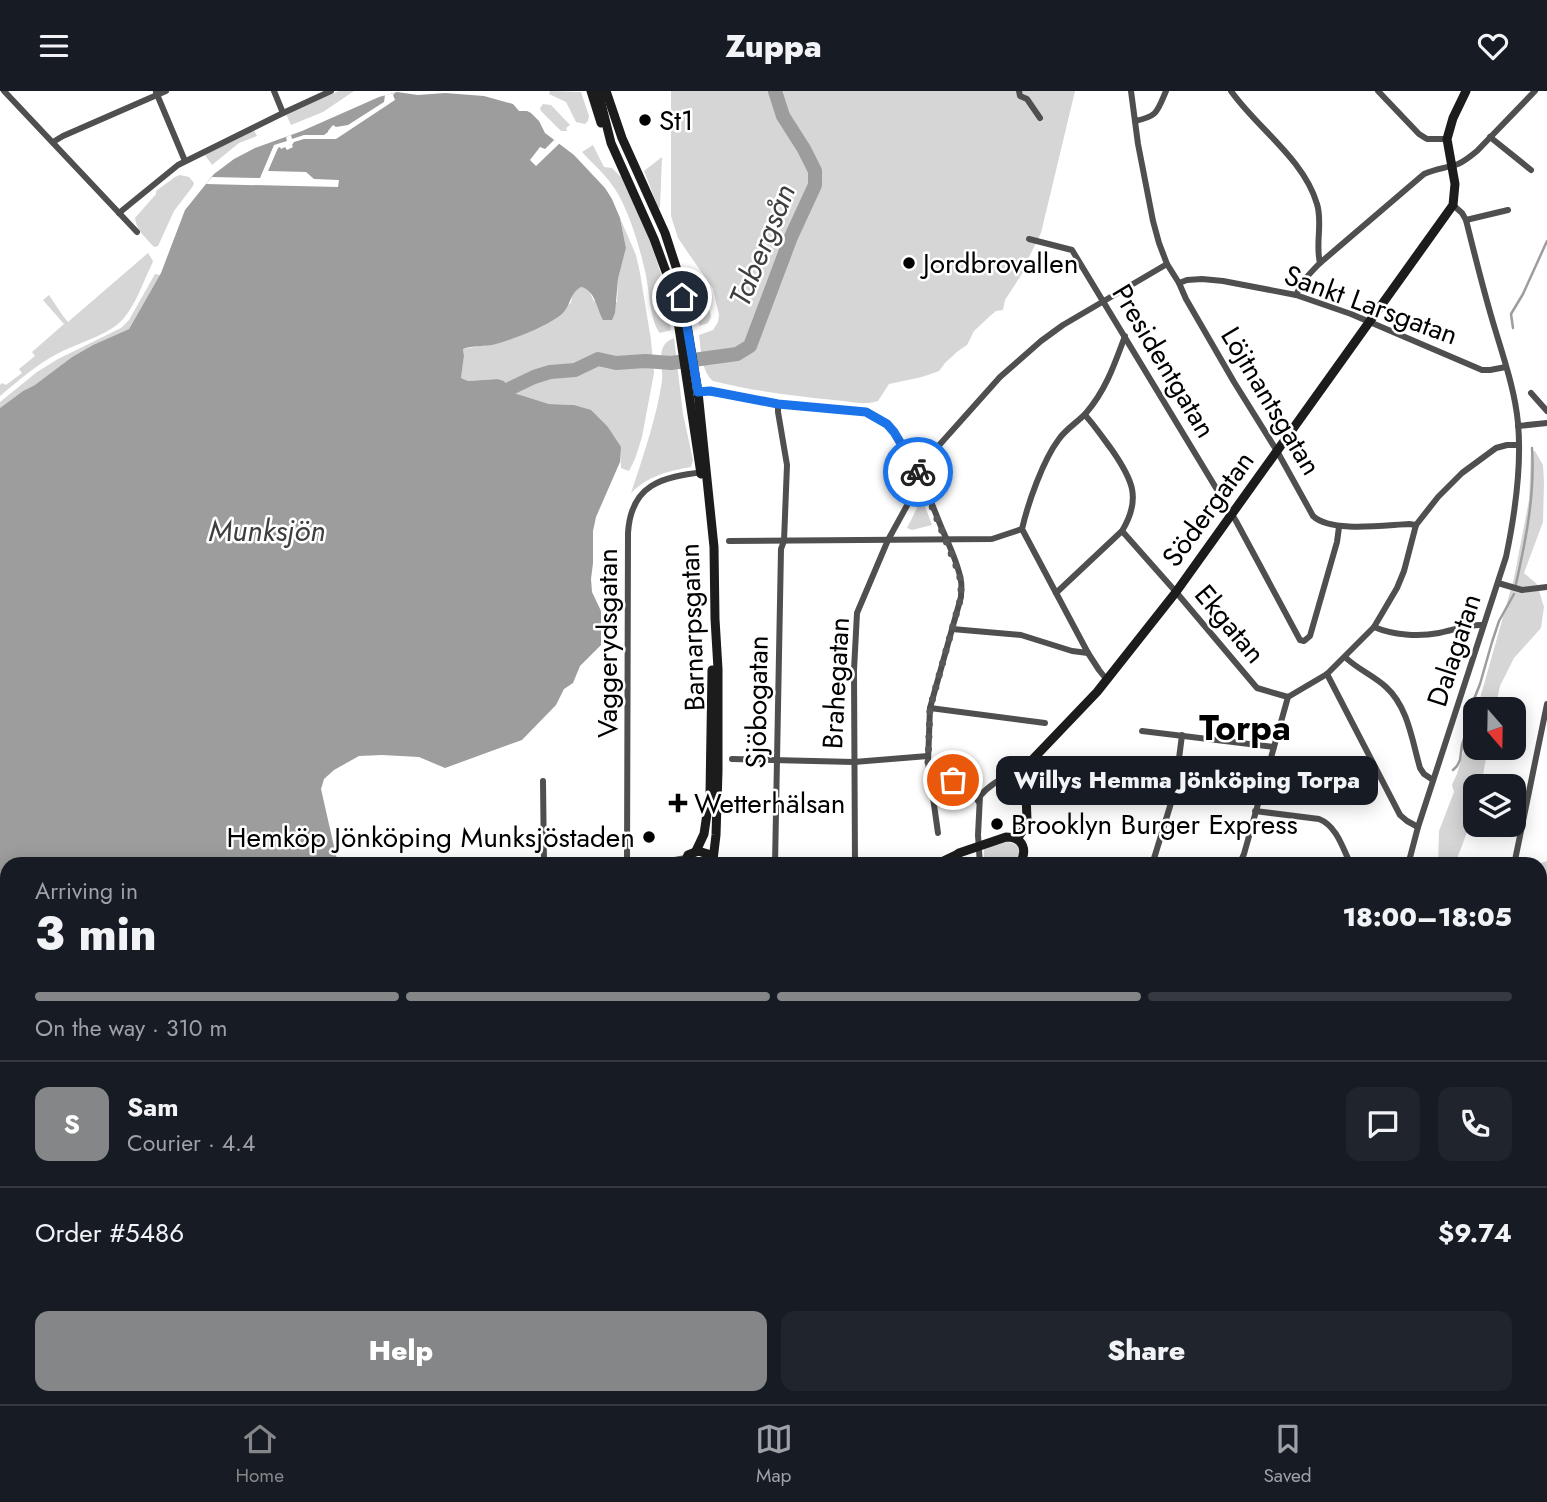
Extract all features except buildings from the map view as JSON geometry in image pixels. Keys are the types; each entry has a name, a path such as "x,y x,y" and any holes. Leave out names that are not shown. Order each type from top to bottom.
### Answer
{"main road":[{"path":"591,91 601,122 654,239 669,280 686,348"},
{"path":"598,91 611,143"},
{"path":"606,91 622,138 665,233 679,276 690,376"},
{"path":"1452,205 1455,184 1447,139 1453,118 1466,91"},
{"name":"Södergatan","path":"1031,761 1107,680 1176,592 1452,205"},
{"name":"Barnarpsgatan","path":"690,376 698,392 709,532 712,669 710,794 704,834 696,851"},
{"name":"Barnarpsgatan","path":"690,376 687,393 703,472 714,547 718,771 714,857"},
{"path":"1017,839 1027,820 1026,793 1031,761"},
{"path":"951,857 1006,837 1017,839 1023,844 1025,851 1023,857"},
{"path":"689,857 696,851 706,852 710,857"},
{"path":"956,857 959,853"}],"street":[{"path":"4,91 137,232"},
{"path":"53,142 156,93 166,91"},
{"path":"274,91 283,113"},
{"path":"119,213 178,165 331,91"},
{"path":"1019,91 1020,96 1027,99 1040,118"},
{"name":"Löjtnantsgatan","path":"1131,91 1157,236 1167,264 1313,516 1317,520 1339,527"},
{"path":"1135,121 1154,116 1166,91"},
{"path":"1231,91 1292,160 1312,190 1319,213 1320,263"},
{"path":"1378,91 1419,134 1427,139 1447,139"},
{"path":"1297,295 1301,284 1320,263 1424,174 1467,159 1535,91"},
{"path":"156,93 185,162"},
{"path":"1490,137 1531,170"},
{"path":"1452,205 1466,220 1508,209"},
{"name":"Dalagatan","path":"1410,857 1498,583 1513,526 1517,492 1518,426 1506,367 1466,220"},
{"name":"Presidentgatan","path":"1028,239 1072,250 1232,514 1299,638 1304,641 1310,636 1339,527"},
{"name":"Brahegatan","path":"855,857 853,670 857,613 888,540 915,491 925,461 984,394 1041,341 1063,325 1167,264"},
{"name":"Sankt Larsgatan","path":"1179,283 1187,280 1213,280 1279,290 1369,322 1482,370 1506,367"},
{"path":"1107,680 1088,653 1022,529 1052,449 1060,437 1085,415 1104,388 1125,336"},
{"path":"687,393 710,391 778,404 866,412 876,416 894,432 920,474 961,583 961,597 930,708 928,759 938,833"},
{"path":"1531,393 1547,411"},
{"name":"Sjöbogatan","path":"775,857 781,562 787,465 778,404"},
{"path":"1056,593 1122,531 1132,510 1132,485 1125,469 1085,415"},
{"path":"1518,426 1547,423"},
{"path":"1243,857 1288,697 1327,674 1374,627 1404,571 1416,525 1438,497 1462,473 1496,448 1518,445"},
{"name":"Vaggerydsgatan","path":"629,857 629,518 640,496 654,484 667,478 703,472"},
{"path":"1339,527 1416,525"},
{"path":"729,541 992,539 1022,529"},
{"name":"Ekgatan","path":"1122,531 1257,688 1288,697"},
{"path":"1498,583 1522,590 1547,587"},
{"path":"1374,627 1394,633 1423,635 1483,625"},
{"path":"951,629 1021,635 1072,651 1088,653"},
{"path":"1345,657 1393,695 1404,715 1420,768 1433,780"},
{"path":"1327,674 1400,815 1418,827"},
{"path":"1516,857 1547,704"},
{"path":"930,708 1045,723"},
{"path":"1142,731 1275,747"},
{"path":"1154,857 1175,790 1182,735"},
{"path":"732,759 854,762 928,759"},
{"path":"928,759 940,773 968,788 979,803"},
{"path":"980,857 980,796 991,785 1031,761"},
{"path":"542,781 544,857"},
{"path":"1255,811 1326,821 1347,857"}],"shaded area":[{"path":"339,91 354,91 323,112 291,125 286,114"},
{"path":"550,91 581,92 589,116 588,121 585,124 576,122 566,102 549,94"},
{"path":"671,91 1075,91 1041,233 1027,266 1005,300 1003,310 996,311 974,331 967,345 939,371 889,384 878,401 861,403 758,390 713,381 709,377 702,359 699,335 713,330 719,315 713,289 678,238 671,216"},
{"path":"543,104 551,105 570,125 566,128 567,131 561,131 541,111"},
{"path":"254,130 257,136 239,143 212,165 205,155"},
{"path":"593,145 604,167 612,168 622,178 651,243 660,271 671,330 660,333 657,328 640,250 620,198 608,179 582,152"},
{"path":"662,157 660,208 644,171"},
{"path":"180,175 189,177 194,183 193,186 174,211 158,246 154,247 139,230 135,218 156,191"},
{"path":"620,218 636,255 640,273 654,373 642,437 629,471 621,468 620,447 608,427 574,405 549,404 514,393 504,381 498,379 468,381 461,378 463,349 498,343 571,303 573,292 581,287 588,289 594,301 617,302 618,279 626,248"},
{"path":"148,253 152,264 133,305 118,324 49,358 0,396 0,385 6,385 22,373 19,369 35,356 32,352 64,324 43,300 49,295 68,322"},
{"path":"155,274 160,275 129,329 72,357 0,408 0,402 37,372 121,328 129,320"},
{"path":"700,296 707,298 711,317 708,323 699,326 696,306"},
{"path":"674,338 683,414 693,460 691,467 659,475 644,482 631,493 649,438 659,395 662,350 668,341"},
{"path":"1535,451 1543,465 1543,522 1524,573 1537,584 1544,607 1541,628 1514,658 1498,697 1480,697 1514,578 1529,500 1531,452"},
{"path":"923,501 932,525 912,530 907,528 920,502"},
{"path":"1463,754 1463,760 1486,760 1483,774 1463,774 1463,837 1465,837 1458,857 1438,857 1439,831 1454,792 1452,785"},
{"path":"1006,841 1017,845 1019,857 984,857 984,848"}],"water":[{"name":"Munksjön","path":"397,92 484,96 513,104 519,111 531,113 545,133 574,155 605,188 620,218 626,248 612,320 603,320 593,296 581,287 574,293 566,309 545,325 496,344 463,349 461,378 468,381 498,379 504,381 514,393 549,404 574,405 591,410 608,427 621,447 620,462 596,517 593,531 591,579 592,592 601,611 601,645 580,666 573,683 564,689 556,705 522,740 445,768 419,757 382,755 359,756 334,770 324,779 321,789 336,857 0,857 0,408 72,357 129,329 161,273 185,210 214,174 255,148 302,131 379,97"}],"pier":[{"path":"395,93 395,100 336,139 304,139 294,142 293,147 287,150 285,147 278,148 268,171 306,172 314,179 339,180 338,187 206,184 212,177 260,178 274,145 287,141 286,137 291,135 292,139 304,135 324,135 333,125 348,125 384,102 385,95"},
{"path":"554,140 560,143 536,166 530,160 540,147 545,149"}],"waterway":[{"name":"Tabergsån","path":"509,389 534,377 550,372 575,370 598,359 616,363 671,363 737,354 750,346 791,237 815,185 815,171 783,116 775,91"},
{"path":"1513,328 1511,314 1547,241"},
{"path":"1516,584 1531,500 1532,448"},
{"path":"1453,770 1460,760 1471,707 1499,621 1514,594"}],"way so far":[{"path":"918,472 947,540 961,583 961,597 930,708 928,754 928,762 953,780"}],"place":[{"name":"St1","path":"645,120"},
{"name":"Jordbrovallen","path":"909,263"},
{"name":"Willys Hemma Jönköping Torpa","path":"953,780"},
{"name":"Wetterhälsan","path":"678,803"},
{"name":"Brooklyn Burger Express","path":"997,824"},
{"name":"Hemköp Jönköping Munksjöstaden","path":"649,837"}],"district":[{"name":"Torpa","path":"1245,728"}],"route":[{"path":"682,297 698,392 710,391 778,404 866,412 876,416 894,432 918,472"}]}
